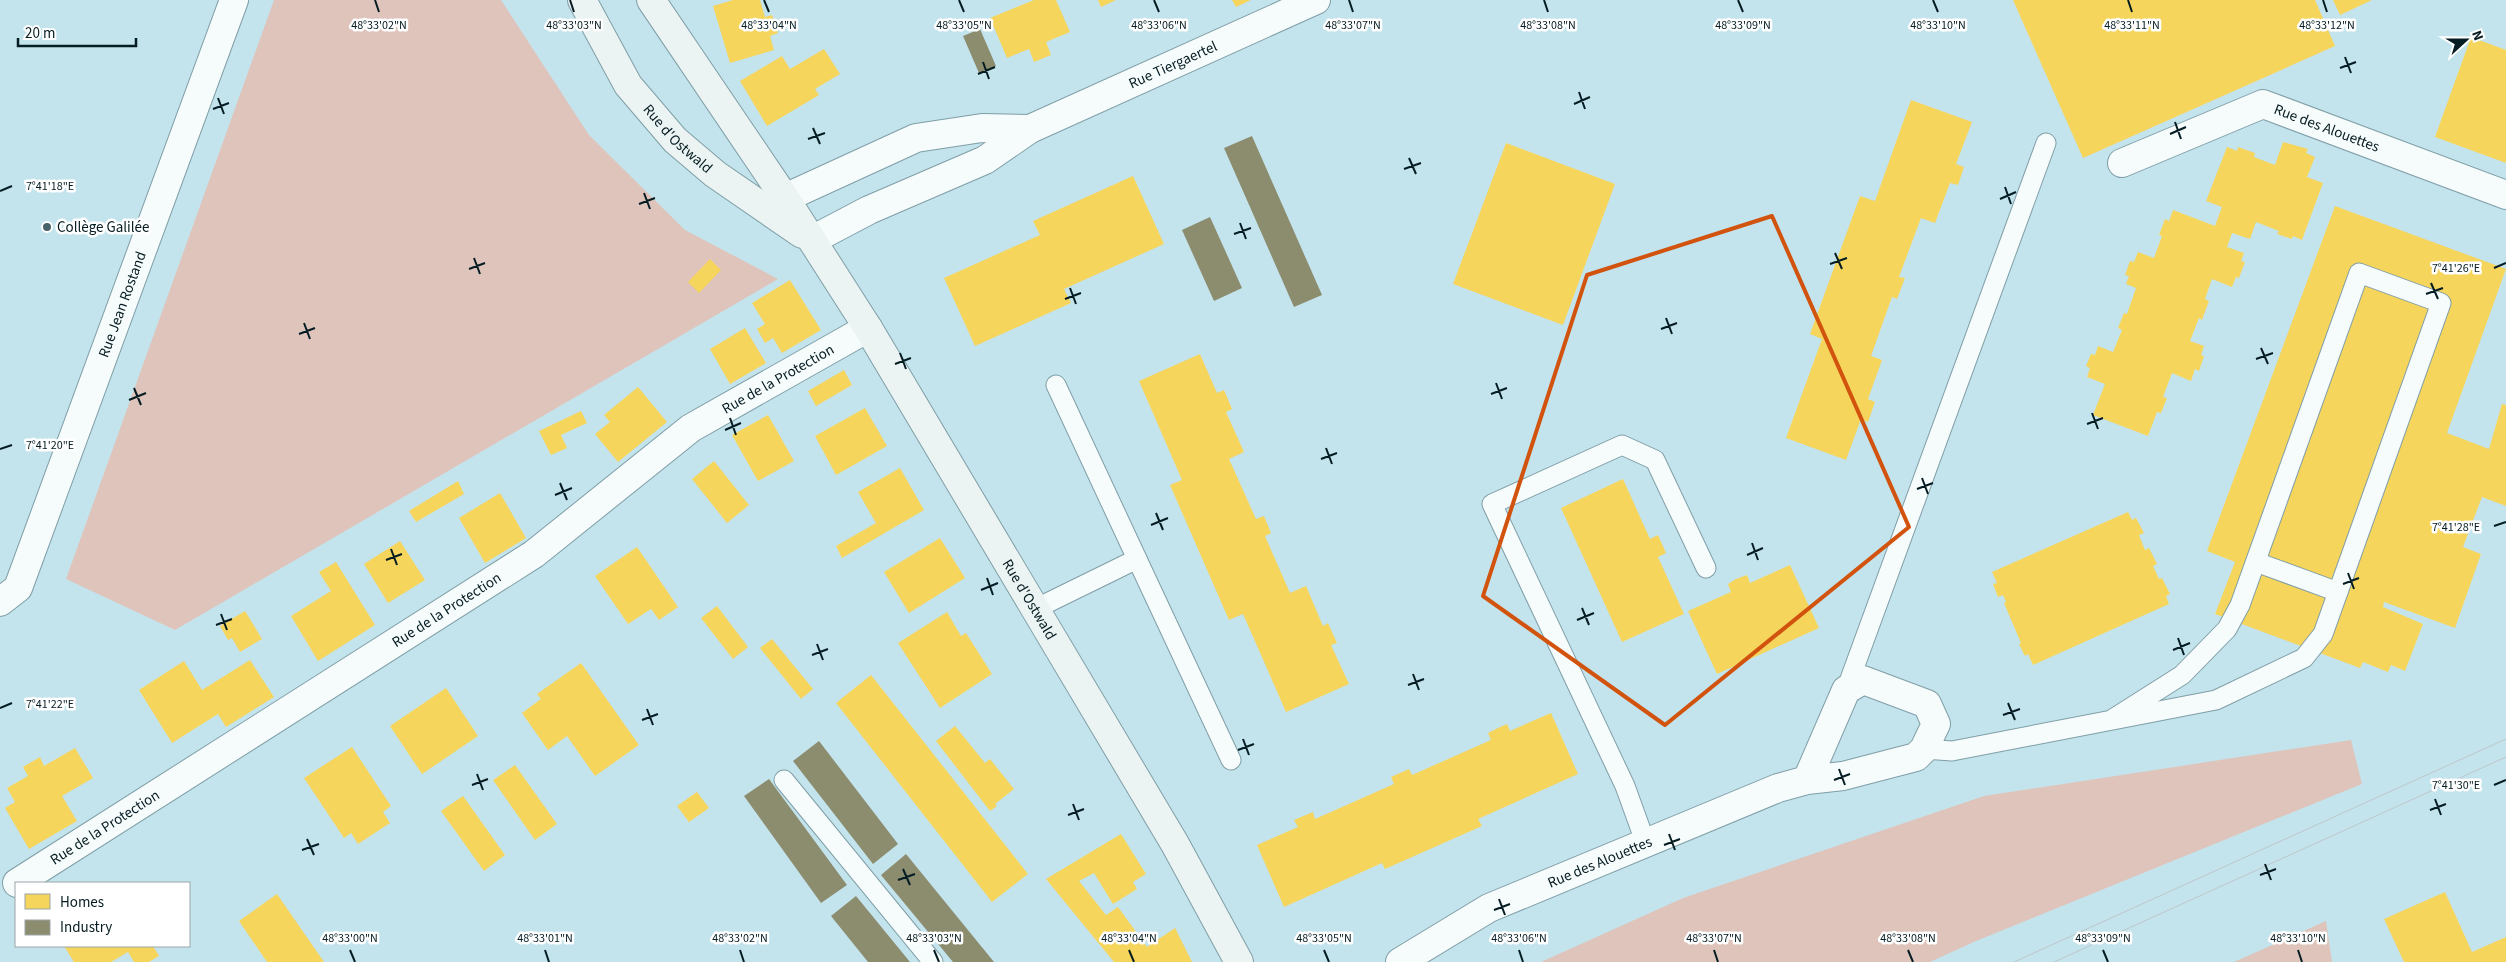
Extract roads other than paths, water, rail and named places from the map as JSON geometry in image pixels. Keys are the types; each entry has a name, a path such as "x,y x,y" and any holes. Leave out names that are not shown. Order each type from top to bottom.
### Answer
{"main road":[{"name":"Rue d'Ostwald","path":"582,0 628,85 675,140 715,174 812,240"},
{"name":"Rue d'Ostwald","path":"651,0 785,198 868,328 1176,844 1239,962"}],"street":[{"name":"Rue Jean Rostand","path":"0,602 18,588 234,0"},
{"name":"Rue Tiergaertel","path":"812,240 869,210 985,160 1030,128 1316,0"},
{"name":"Rue des Alouettes","path":"2122,163 2264,104 2506,194"},
{"name":"Rue Tiergaertel","path":"785,198 916,138 982,128 1030,128"},
{"name":"Rue de la Protection","path":"19,882 534,554 691,428 868,328"},
{"path":"1807,780 1846,690 1863,680 1927,704 1936,724 1924,750"},
{"name":"Rue des Alouettes","path":"1400,962 1489,908 1778,788 1807,780 1843,776 1916,757 1924,750"},
{"name":"Rue de la Protection","path":"0,894 15,884"}],"lane":[{"path":"1846,690 2046,144"},
{"path":"1924,750 1952,751 2216,700 2304,658 2323,634 2441,303 2359,273 2256,562 2240,605 2227,629 2182,675 2112,720"},
{"path":"1056,385 1231,760"},
{"path":"1646,844 1625,786 1492,504 1622,445 1655,460 1706,568"},
{"path":"1035,609 1137,559"},
{"path":"2256,562 2338,592"},
{"path":"784,780 933,962"}],"tram line":[{"path":"2014,962 2506,739"},
{"path":"2054,962 2506,757"}],"place":[{"name":"Collège Galilée","path":"47,227"}]}
